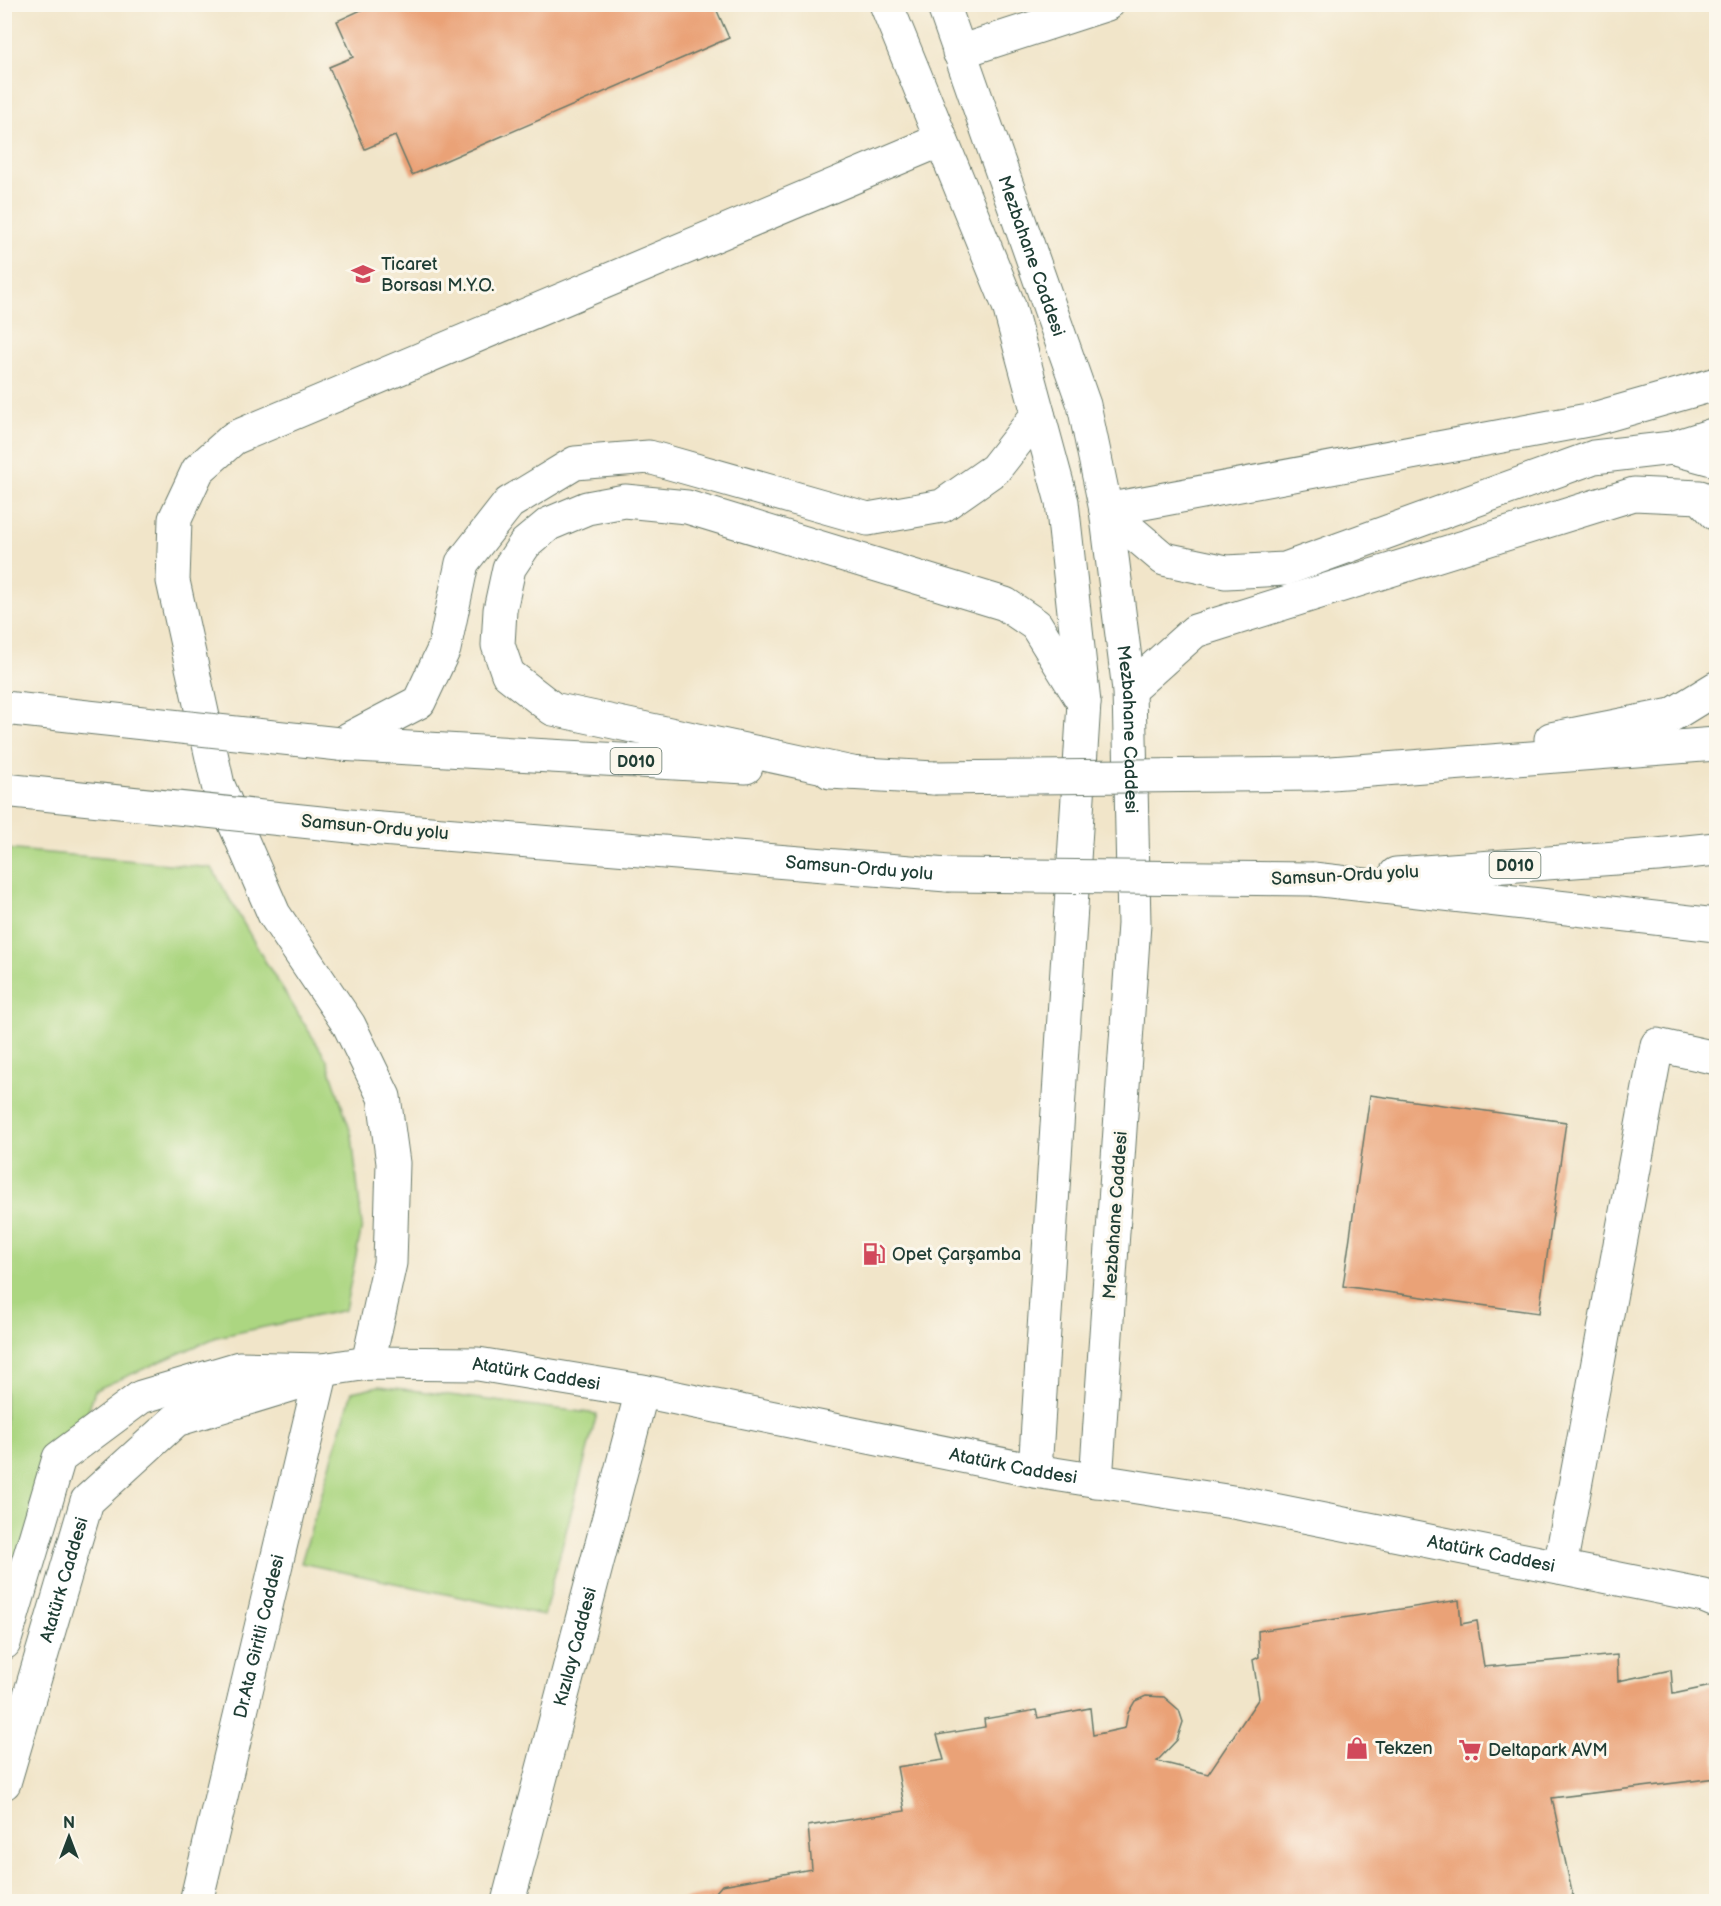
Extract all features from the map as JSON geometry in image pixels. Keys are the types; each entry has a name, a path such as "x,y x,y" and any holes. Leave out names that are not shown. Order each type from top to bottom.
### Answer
{"main road":[{"name":"Mezbahane Caddesi","path":"886,4 1009,306 1062,502 1084,704 1035,1471"},
{"name":"Mezbahane Caddesi","path":"943,4 1084,405 1106,510 1129,690 1134,924 1096,1481"},
{"path":"959,52 1107,4"},
{"path":"368,1363 390,1263 393,1163 384,1097 349,1025 274,914 218,785 173,581 175,519 198,470 234,438 942,140"},
{"path":"1106,510 1593,419 1716,384"},
{"path":"339,744 419,702 444,649 462,563 509,503 575,463 650,457 868,519 942,506 995,470 1038,414"},
{"path":"1106,510 1164,559 1226,572 1286,569 1594,457 1672,448 1716,434"},
{"path":"1672,448 1716,460"},
{"path":"1129,690 1195,631 1634,494 1700,497 1716,513"},
{"path":"852,774 553,709 508,674 498,645 500,610 509,568 525,544 549,524 586,508 624,501 687,507 1005,604 1036,626 1084,704"},
{"path":"1410,767 1672,715 1716,688"},
{"name":"D010","path":"4,708 339,744 933,778 1318,774 1716,744"},
{"name":"Samsun-Ordu yolu","path":"4,790 369,828 948,875 1313,879 1716,849"},
{"path":"1313,879 1716,925"},
{"path":"1560,1567 1657,1045 1716,1058"},
{"name":"Atatürk Caddesi","path":"4,1643 59,1458 141,1397 239,1368 321,1370 368,1363 478,1364 642,1392 1035,1471 1239,1503 1712,1597"},
{"name":"Atatürk Caddesi","path":"4,1784 87,1501 176,1420 294,1384 321,1370"},
{"name":"Dr.Ata Giritli Caddesi","path":"196,1902 321,1370"},
{"name":"Kızılay Caddesi","path":"508,1902 642,1392"}],"green space":[{"path":"5,849 212,868 265,961 327,1060 352,1136 362,1226 345,1310 217,1337 95,1390 5,1671"},
{"path":"379,1386 597,1414 544,1615 301,1563 352,1392"}],"building":[{"path":"374,4 714,4 729,38 412,175 395,136 365,149 329,67 353,57 337,21"},
{"path":"1370,1095 1566,1122 1539,1313 1343,1286"},
{"name":"Deltapark AVM","path":"1459,1600 1461,1624 1477,1621 1484,1667 1617,1655 1618,1681 1671,1670 1673,1694 1716,1685 1716,1778 1552,1798 1574,1902 671,1902 716,1892 722,1885 812,1869 808,1826 905,1811 897,1767 944,1760 937,1735 985,1727 984,1719 1036,1710 1038,1718 1090,1708 1093,1735 1125,1728 1128,1713 1135,1701 1146,1696 1164,1697 1179,1710 1183,1722 1177,1740 1157,1761 1208,1774 1259,1698 1253,1660 1259,1657 1258,1631"}],"place":[{"name":"Ticaret Borsası M.Y.O.","path":"363,274"},
{"name":"Opet Çarşamba","path":"874,1254"},
{"name":"Tekzen","path":"1357,1748"},
{"name":"Deltapark AVM","path":"1470,1750"}]}
